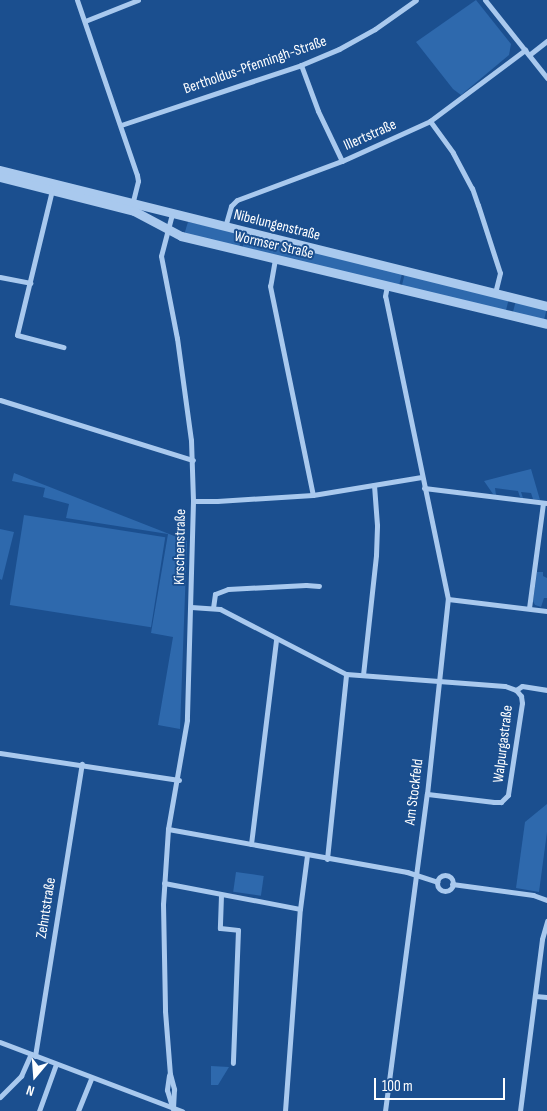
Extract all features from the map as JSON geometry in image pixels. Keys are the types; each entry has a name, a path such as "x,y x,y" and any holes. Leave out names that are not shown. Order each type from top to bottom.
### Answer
{"street":[{"path":"76,0 121,125 138,181 131,206"},
{"path":"85,21 138,0"},
{"name":"Bertholdus-Pfenningh-Straße","path":"121,125 301,65 339,49 375,29 416,0"},
{"path":"485,0 547,78"},
{"path":"529,55 547,41"},
{"name":"Illertstraße","path":"225,227 231,206 237,200 342,161 430,121 525,50"},
{"path":"301,65 318,111 342,161"},
{"path":"430,121 453,154 475,196 500,273 495,293"},
{"name":"Nibelungenstraße","path":"0,170 131,206 172,214 547,306"},
{"name":"Wormser Straße","path":"0,177 131,206 167,231 181,236 547,324"},
{"path":"52,190 17,335 63,347"},
{"name":"Kirschenstraße","path":"172,214 160,256 177,338 193,460 187,720 168,829 162,927 170,1074 174,1089 173,1110"},
{"path":"275,259 270,276 270,286 313,495"},
{"path":"0,277 30,283"},
{"name":"Am Stockfeld","path":"385,1111 427,794 448,600 385,296 387,286"},
{"path":"0,400 193,460"},
{"path":"193,501 313,495 422,477"},
{"path":"363,675 376,555 377,525 374,486"},
{"path":"424,488 545,503 529,608"},
{"path":"213,608 215,594 228,589 319,586"},
{"path":"448,600 547,611"},
{"path":"191,607 213,608 346,674 327,858"},
{"path":"251,844 276,639"},
{"name":"Walpurgastraße","path":"346,674 505,686 516,690 521,696 522,702 508,796 501,802 494,802 427,794"},
{"path":"516,690 522,686 547,690"},
{"path":"0,753 178,780"},
{"name":"Zehntstraße","path":"0,1097 21,1076 33,1055 82,764"},
{"path":"168,829 407,872 437,882 442,890 451,888 452,884"},
{"path":"285,1111 300,909 307,855"},
{"path":"437,882 439,878 448,876 452,884"},
{"path":"164,883 300,909"},
{"path":"452,884 533,895 547,900"},
{"path":"221,895 220,928 238,930 234,1063"},
{"path":"520,1111 542,939 547,921"},
{"path":"535,996 547,997"},
{"path":"0,1042 173,1110 182,1111"},
{"path":"39,1111 56,1064"},
{"path":"78,1111 91,1078"}],"shaded area":[{"path":"476,0 511,44 509,55 461,95 453,89 416,42"},
{"path":"188,222 243,233 239,248 184,235"},
{"path":"246,234 402,273 398,288 242,250"},
{"path":"405,273 509,299 505,313 401,288"},
{"path":"516,300 547,308 544,321 513,314"},
{"path":"531,469 540,500 533,499 531,493 521,492 523,498 520,497 518,491 495,488 496,495 493,494 484,481"},
{"path":"14,473 187,541 180,729 158,725 173,637 151,633 168,534 66,518 69,504 43,497 45,488 12,481"},
{"path":"24,515 165,537 151,627 10,605"},
{"path":"0,529 14,532 2,580 0,579"},
{"path":"537,572 543,572 543,576 547,578 547,598 544,598 541,607 535,605 533,601"},
{"path":"547,804 547,832 539,892 516,888 525,822"},
{"path":"236,872 264,876 261,896 233,892"},
{"path":"211,1066 229,1067 218,1085 211,1085"}]}
